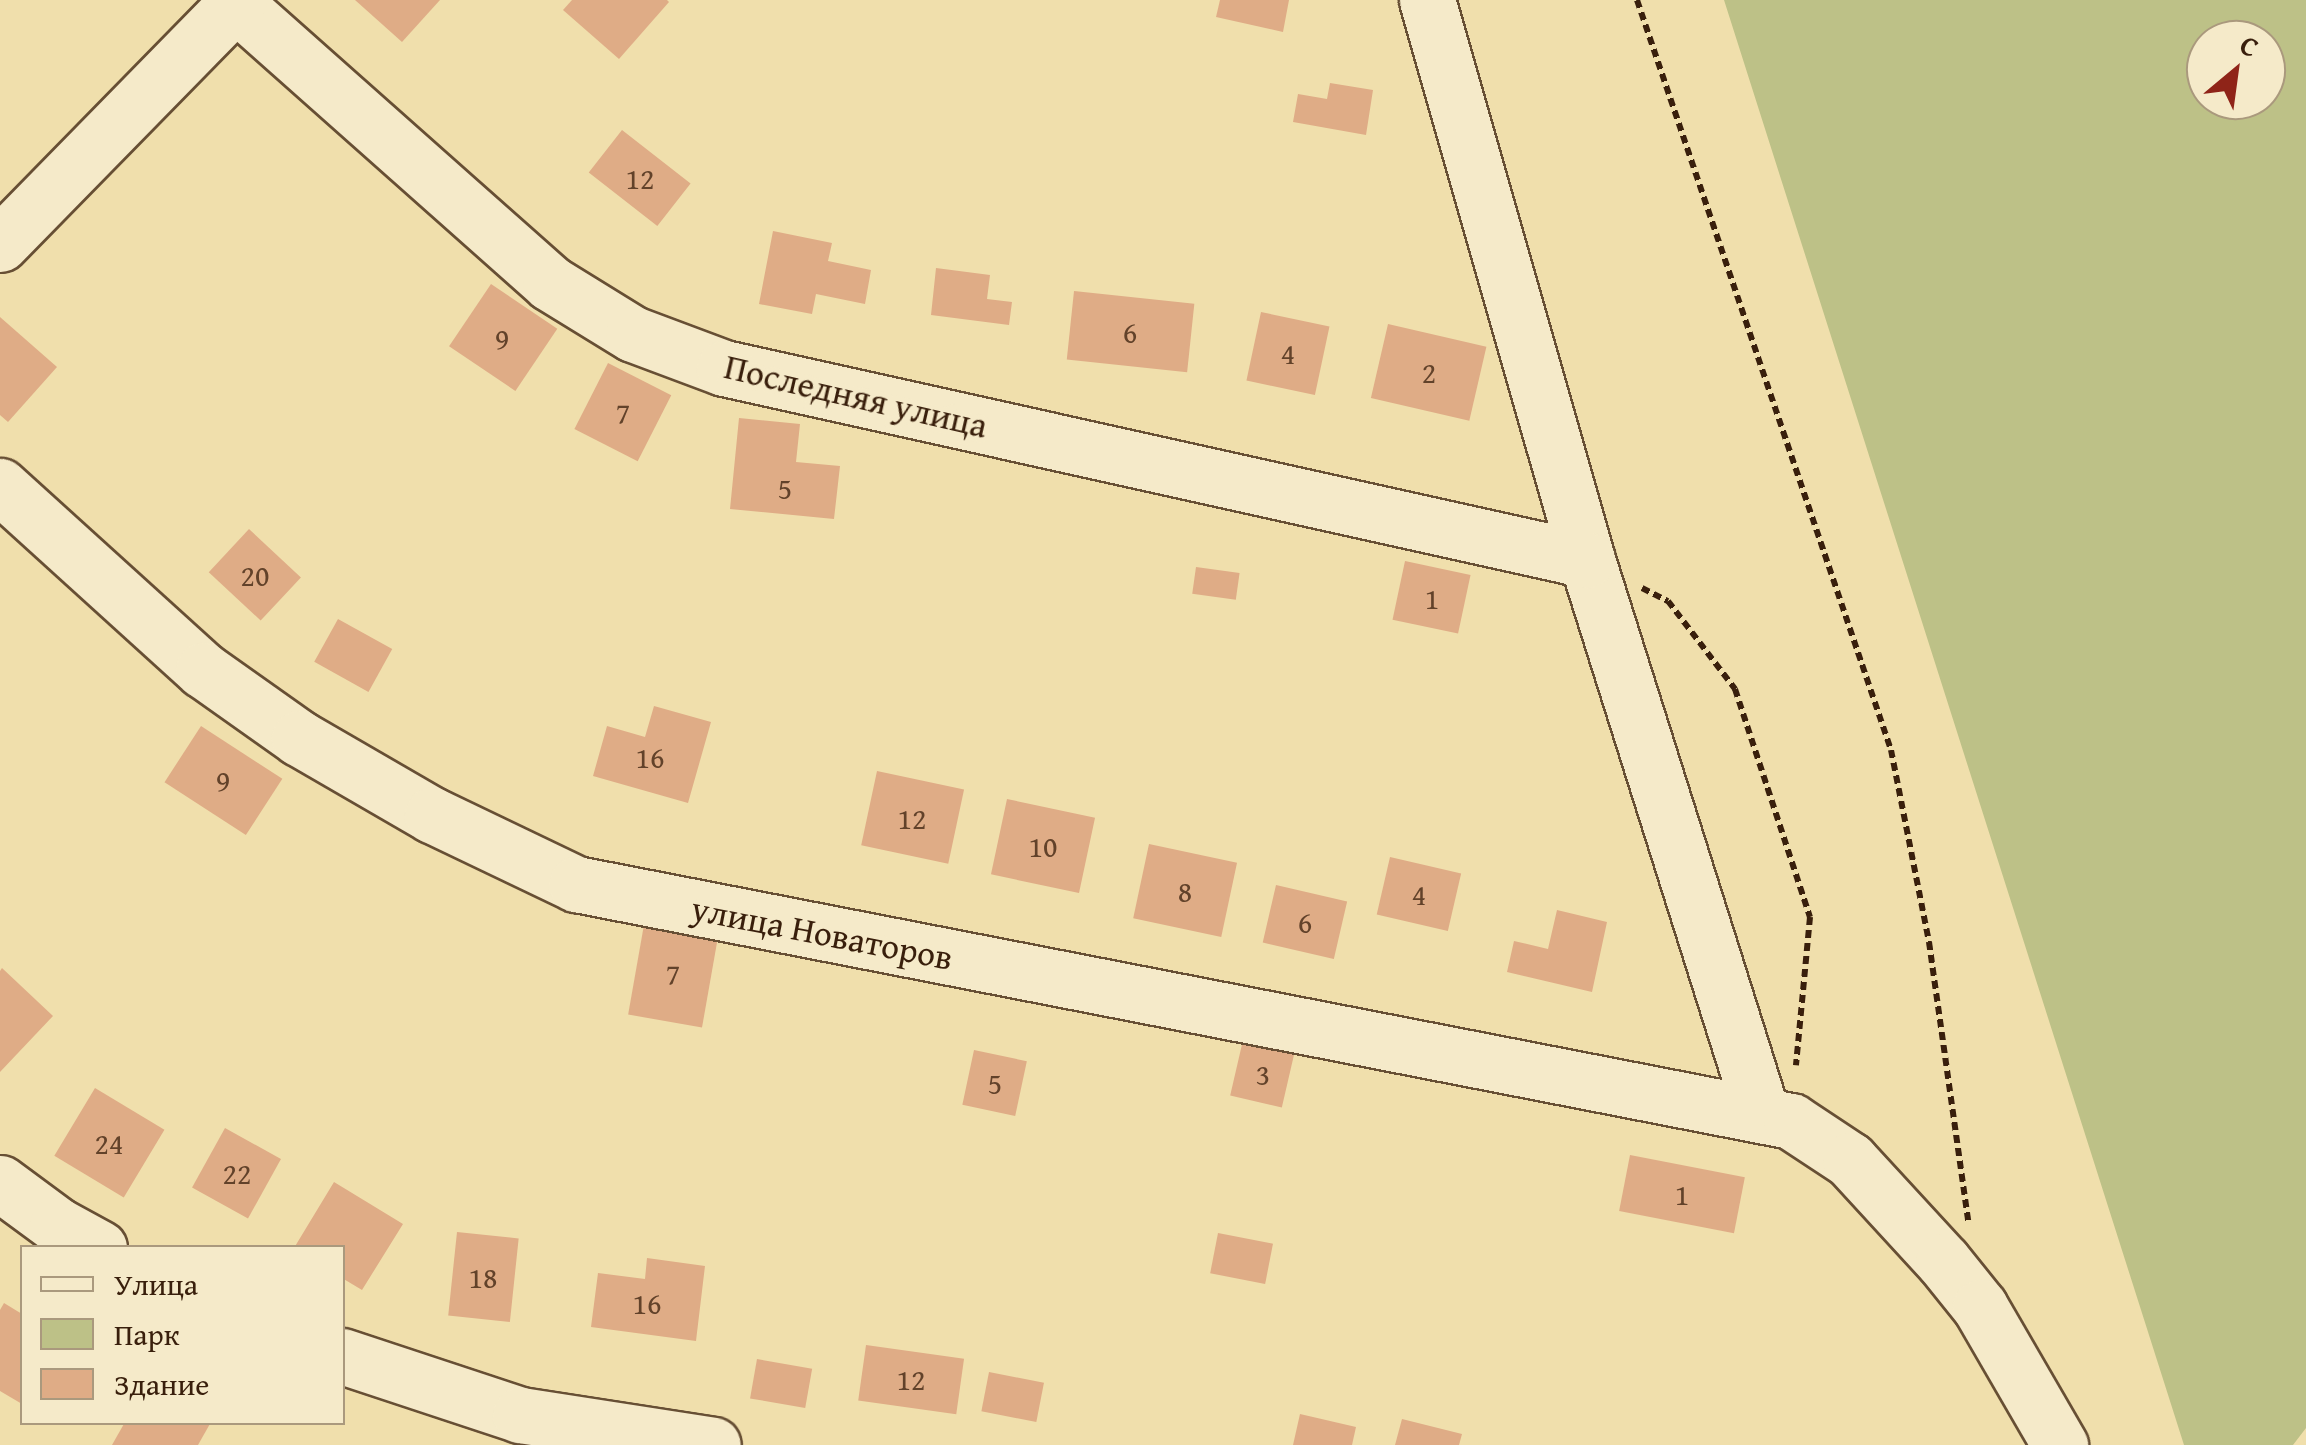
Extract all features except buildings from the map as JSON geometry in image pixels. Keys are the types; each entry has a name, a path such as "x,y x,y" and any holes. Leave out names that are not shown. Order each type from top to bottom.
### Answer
{"street":[{"path":"1428,0 1587,560 1776,1116 1850,1160 1943,1261 1980,1307 2060,1445"},
{"path":"0,244 238,2"},
{"name":"Последняя улица","path":"238,2 550,283 632,334 724,368 1587,560"},
{"name":"улица Новаторов","path":"0,486 203,670 299,738 432,816 576,884 1776,1116"},
{"path":"0,1183 57,1225 94,1245"},
{"path":"345,1357 520,1414 712,1445"}],"path":[{"path":"1637,0 1892,750 1929,942 1970,1230"},
{"path":"1587,560 1668,602 1735,689 1810,917 1776,1116"}],"green space":[{"path":"1724,0 2306,0 2306,1428 2293,1445 2184,1445"}]}
